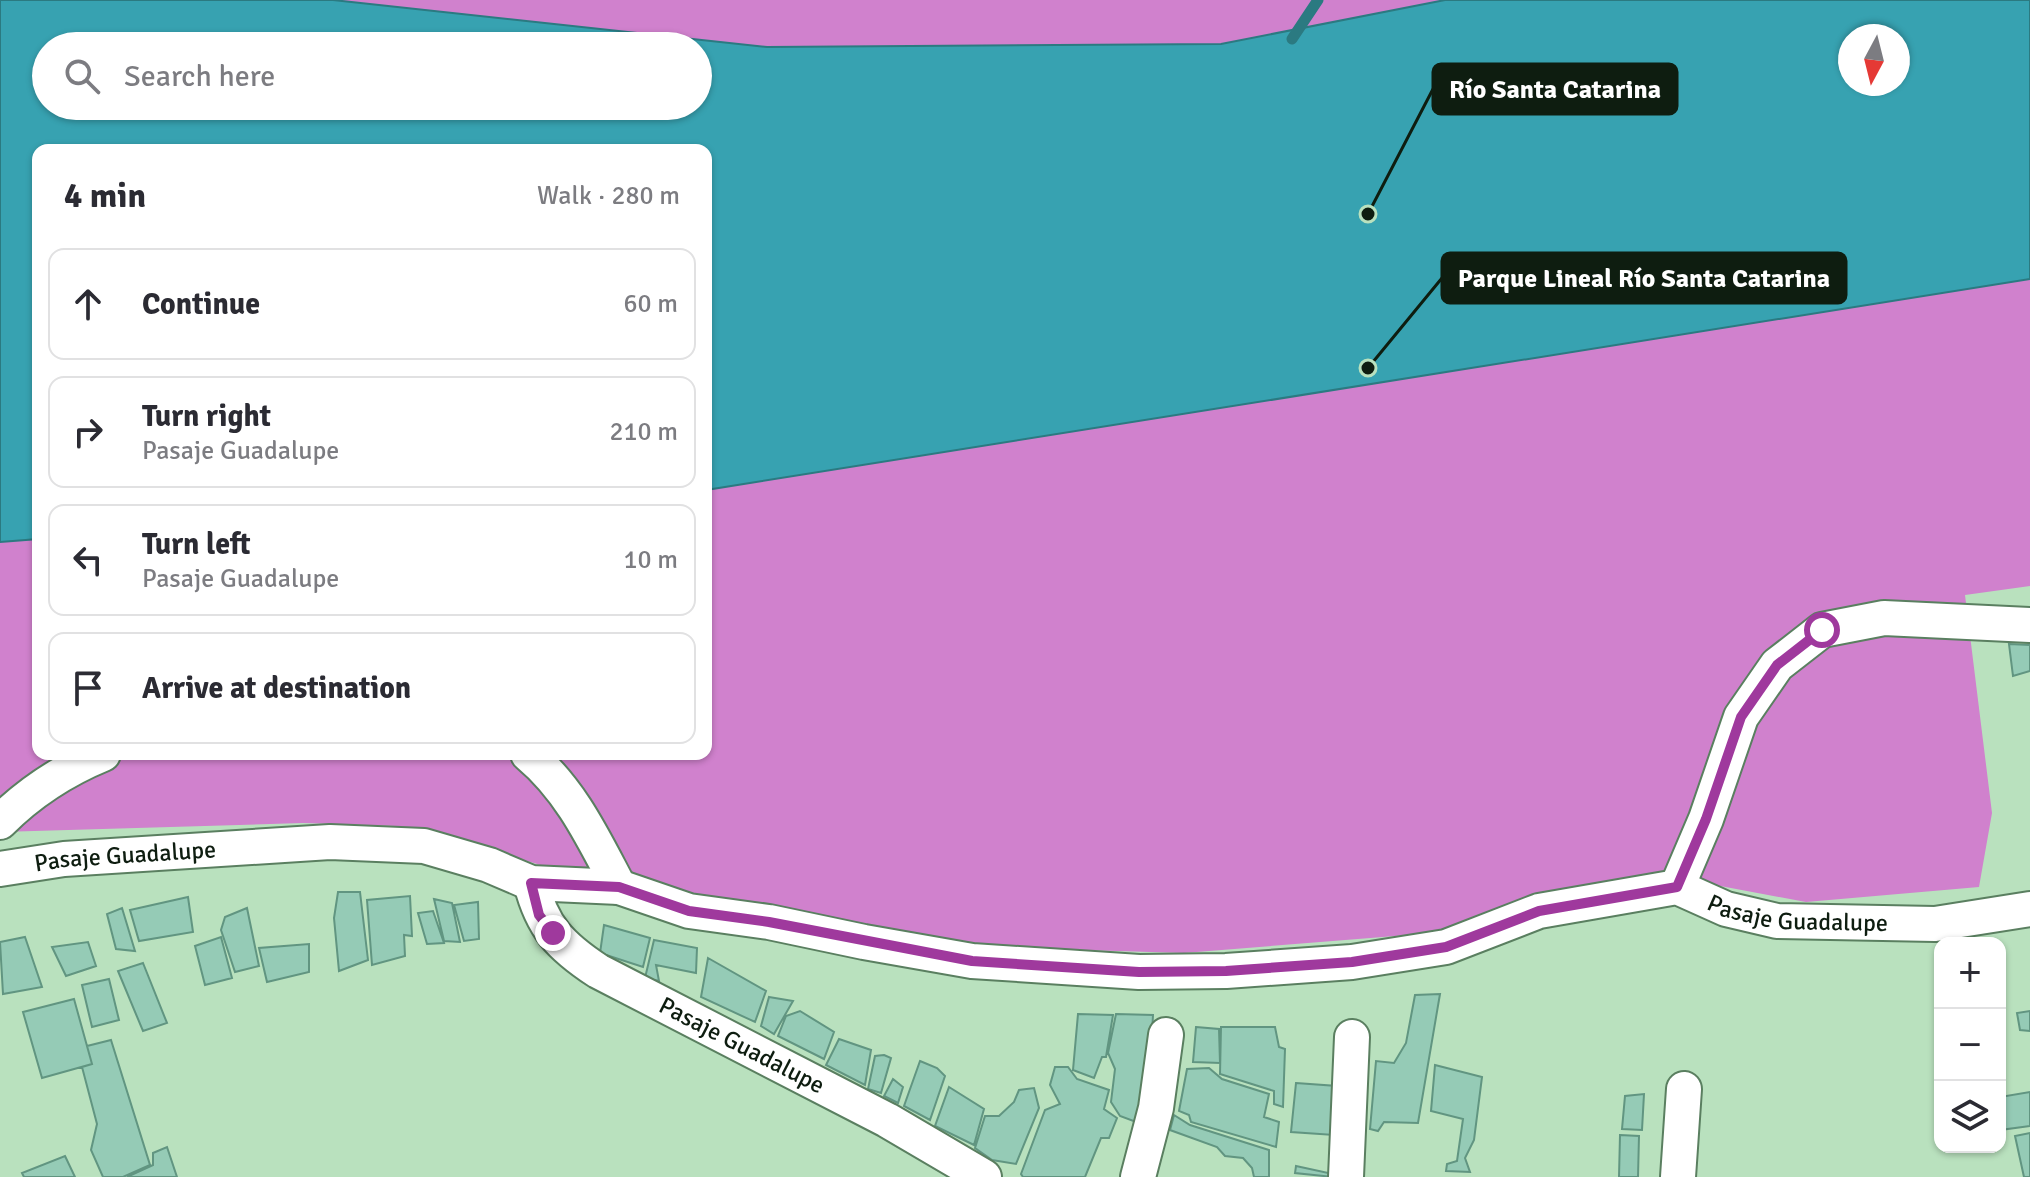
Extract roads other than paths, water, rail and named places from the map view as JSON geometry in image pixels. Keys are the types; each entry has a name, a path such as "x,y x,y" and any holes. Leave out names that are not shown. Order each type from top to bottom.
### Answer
{"street":[{"path":"1677,887 1706,819 1741,717 1777,665 1822,630 1884,618 2030,625"},
{"path":"0,822 22,800 88,760"},
{"path":"535,760 548,771 579,811 619,887"},
{"name":"Pasaje Guadalupe","path":"0,869 64,859 330,842 424,846 531,883 619,887 689,911 769,922 972,961 1139,972 1226,971 1352,962 1446,947 1539,911 1677,887 1726,909 1777,921 1935,924 2030,909"},
{"name":"Pasaje Guadalupe","path":"531,883 539,915 579,959 887,1120 984,1177"},
{"path":"1138,1177 1156,1108 1166,1035"},
{"path":"1346,1177 1352,1037"},
{"path":"1678,1177 1684,1089"}],"water":[{"path":"0,0 333,0 628,32 32,32 32,120 712,120 712,41 767,47 1221,44 1445,0 2030,0 2030,279 712,489 712,144 32,144 32,539 0,542"}],"waterway":[{"path":"1292,39 1318,0"}],"place":[{"name":"Río Santa Catarina","path":"1368,214"},
{"name":"Parque Lineal Río Santa Catarina","path":"1368,368"}]}
